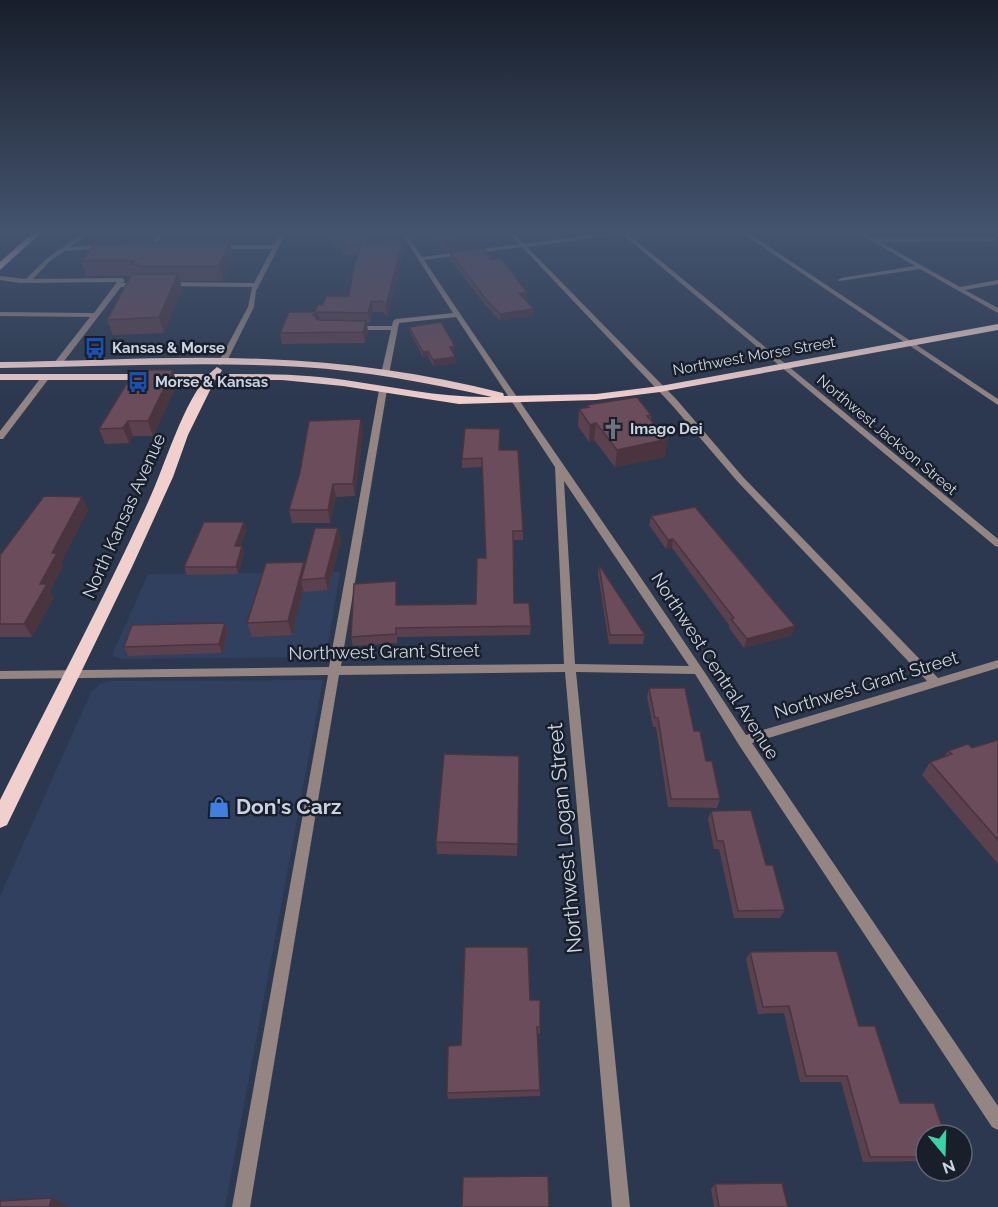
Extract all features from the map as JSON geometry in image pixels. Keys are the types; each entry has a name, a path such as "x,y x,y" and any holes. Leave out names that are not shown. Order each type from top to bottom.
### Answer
{"main road":[{"name":"Northwest Morse Street","path":"0,377 212,376 313,380 459,401 596,397 660,389 998,327"},
{"name":"Northwest Morse Street","path":"0,363 299,363 460,386 513,399"},
{"name":"North Kansas Avenue","path":"0,819 125,567 167,477 182,435 204,388 222,363"}],"street":[{"path":"58,363 117,287"},
{"name":"North Kansas Avenue","path":"222,363 251,307 256,287"},
{"name":"Northwest Central Avenue","path":"439,287 698,670 998,1121"},
{"path":"564,287 660,389 740,479 936,683"},
{"name":"Northwest Jackson Street","path":"689,287 998,544"},
{"path":"825,287 998,403"},
{"path":"956,287 998,311"},
{"path":"959,289 968,287"},
{"path":"0,314 96,315"},
{"path":"385,374 396,321 458,315"},
{"path":"346,328 394,328"},
{"path":"0,437 46,377"},
{"path":"240,1207 383,390"},
{"name":"Northwest Logan Street","path":"559,464 570,668 621,1207"},
{"name":"Northwest Grant Street","path":"744,741 998,664"},
{"name":"Northwest Grant Street","path":"0,675 570,668 698,670"}],"shaded area":[{"path":"340,572 326,657 121,659 112,655 148,574"},
{"path":"323,680 225,1207 0,1207 0,896 91,692 100,684 109,681"}],"building":[{"path":"125,287 172,287 159,317 107,320"},
{"path":"350,287 391,287 386,306 382,301 371,302 368,313 318,312 313,315 318,320 366,321 363,332 280,333 289,312 315,312 318,305 323,305 326,296 349,296"},
{"path":"477,287 523,287 527,292 519,293 534,309 500,314"},
{"path":"441,322 455,346 450,347 455,357 433,360 428,351 423,352 409,327"},
{"path":"135,370 173,370 148,421 128,421 123,428 99,429"},
{"path":"637,397 651,415 647,416 668,439 617,450 596,423 590,425 579,409 589,407 587,405"},
{"path":"361,419 353,484 333,484 328,510 289,510 300,472 309,421"},
{"path":"465,428 500,429 499,450 518,450 523,531 513,531 514,603 529,603 531,626 396,628 396,634 351,637 354,584 396,581 396,605 476,604 477,558 486,558 482,458 462,459"},
{"path":"44,496 82,497 52,553 57,553 40,584 47,584 24,624 0,624 0,554"},
{"path":"695,507 795,626 747,639 731,619 734,618 673,539 668,540 651,516"},
{"path":"204,522 244,522 235,546 242,546 236,567 184,567"},
{"path":"315,528 338,528 325,578 301,580"},
{"path":"304,562 288,621 247,623 266,563"},
{"path":"599,565 645,635 610,635"},
{"path":"225,623 219,644 124,647 132,625"},
{"path":"649,688 685,688 694,731 700,731 706,761 712,761 720,799 671,799 658,718 655,718"},
{"path":"998,740 998,840 930,762 952,754 948,751 968,744 972,748"},
{"path":"444,754 519,756 518,844 436,842"},
{"path":"751,810 766,865 773,865 785,910 738,911 723,841 717,841 711,811"},
{"path":"465,947 528,947 530,1000 540,1000 540,1027 537,1027 540,1090 447,1093 448,1046 461,1045"},
{"path":"837,951 859,1026 875,1026 900,1103 934,1103 941,1123 914,1123 914,1157 870,1157 847,1076 806,1076 789,1006 763,1007 750,952"},
{"path":"548,1176 549,1207 462,1207 463,1177"},
{"path":"782,1183 788,1207 719,1207 715,1184"},
{"path":"52,1198 49,1207 0,1207 0,1201"}],"place":[{"name":"Kansas & Morse","path":"95,348"},
{"name":"Morse & Kansas","path":"138,382"},
{"name":"Imago Dei","path":"613,429"},
{"name":"Don's Carz","path":"219,807"}]}
